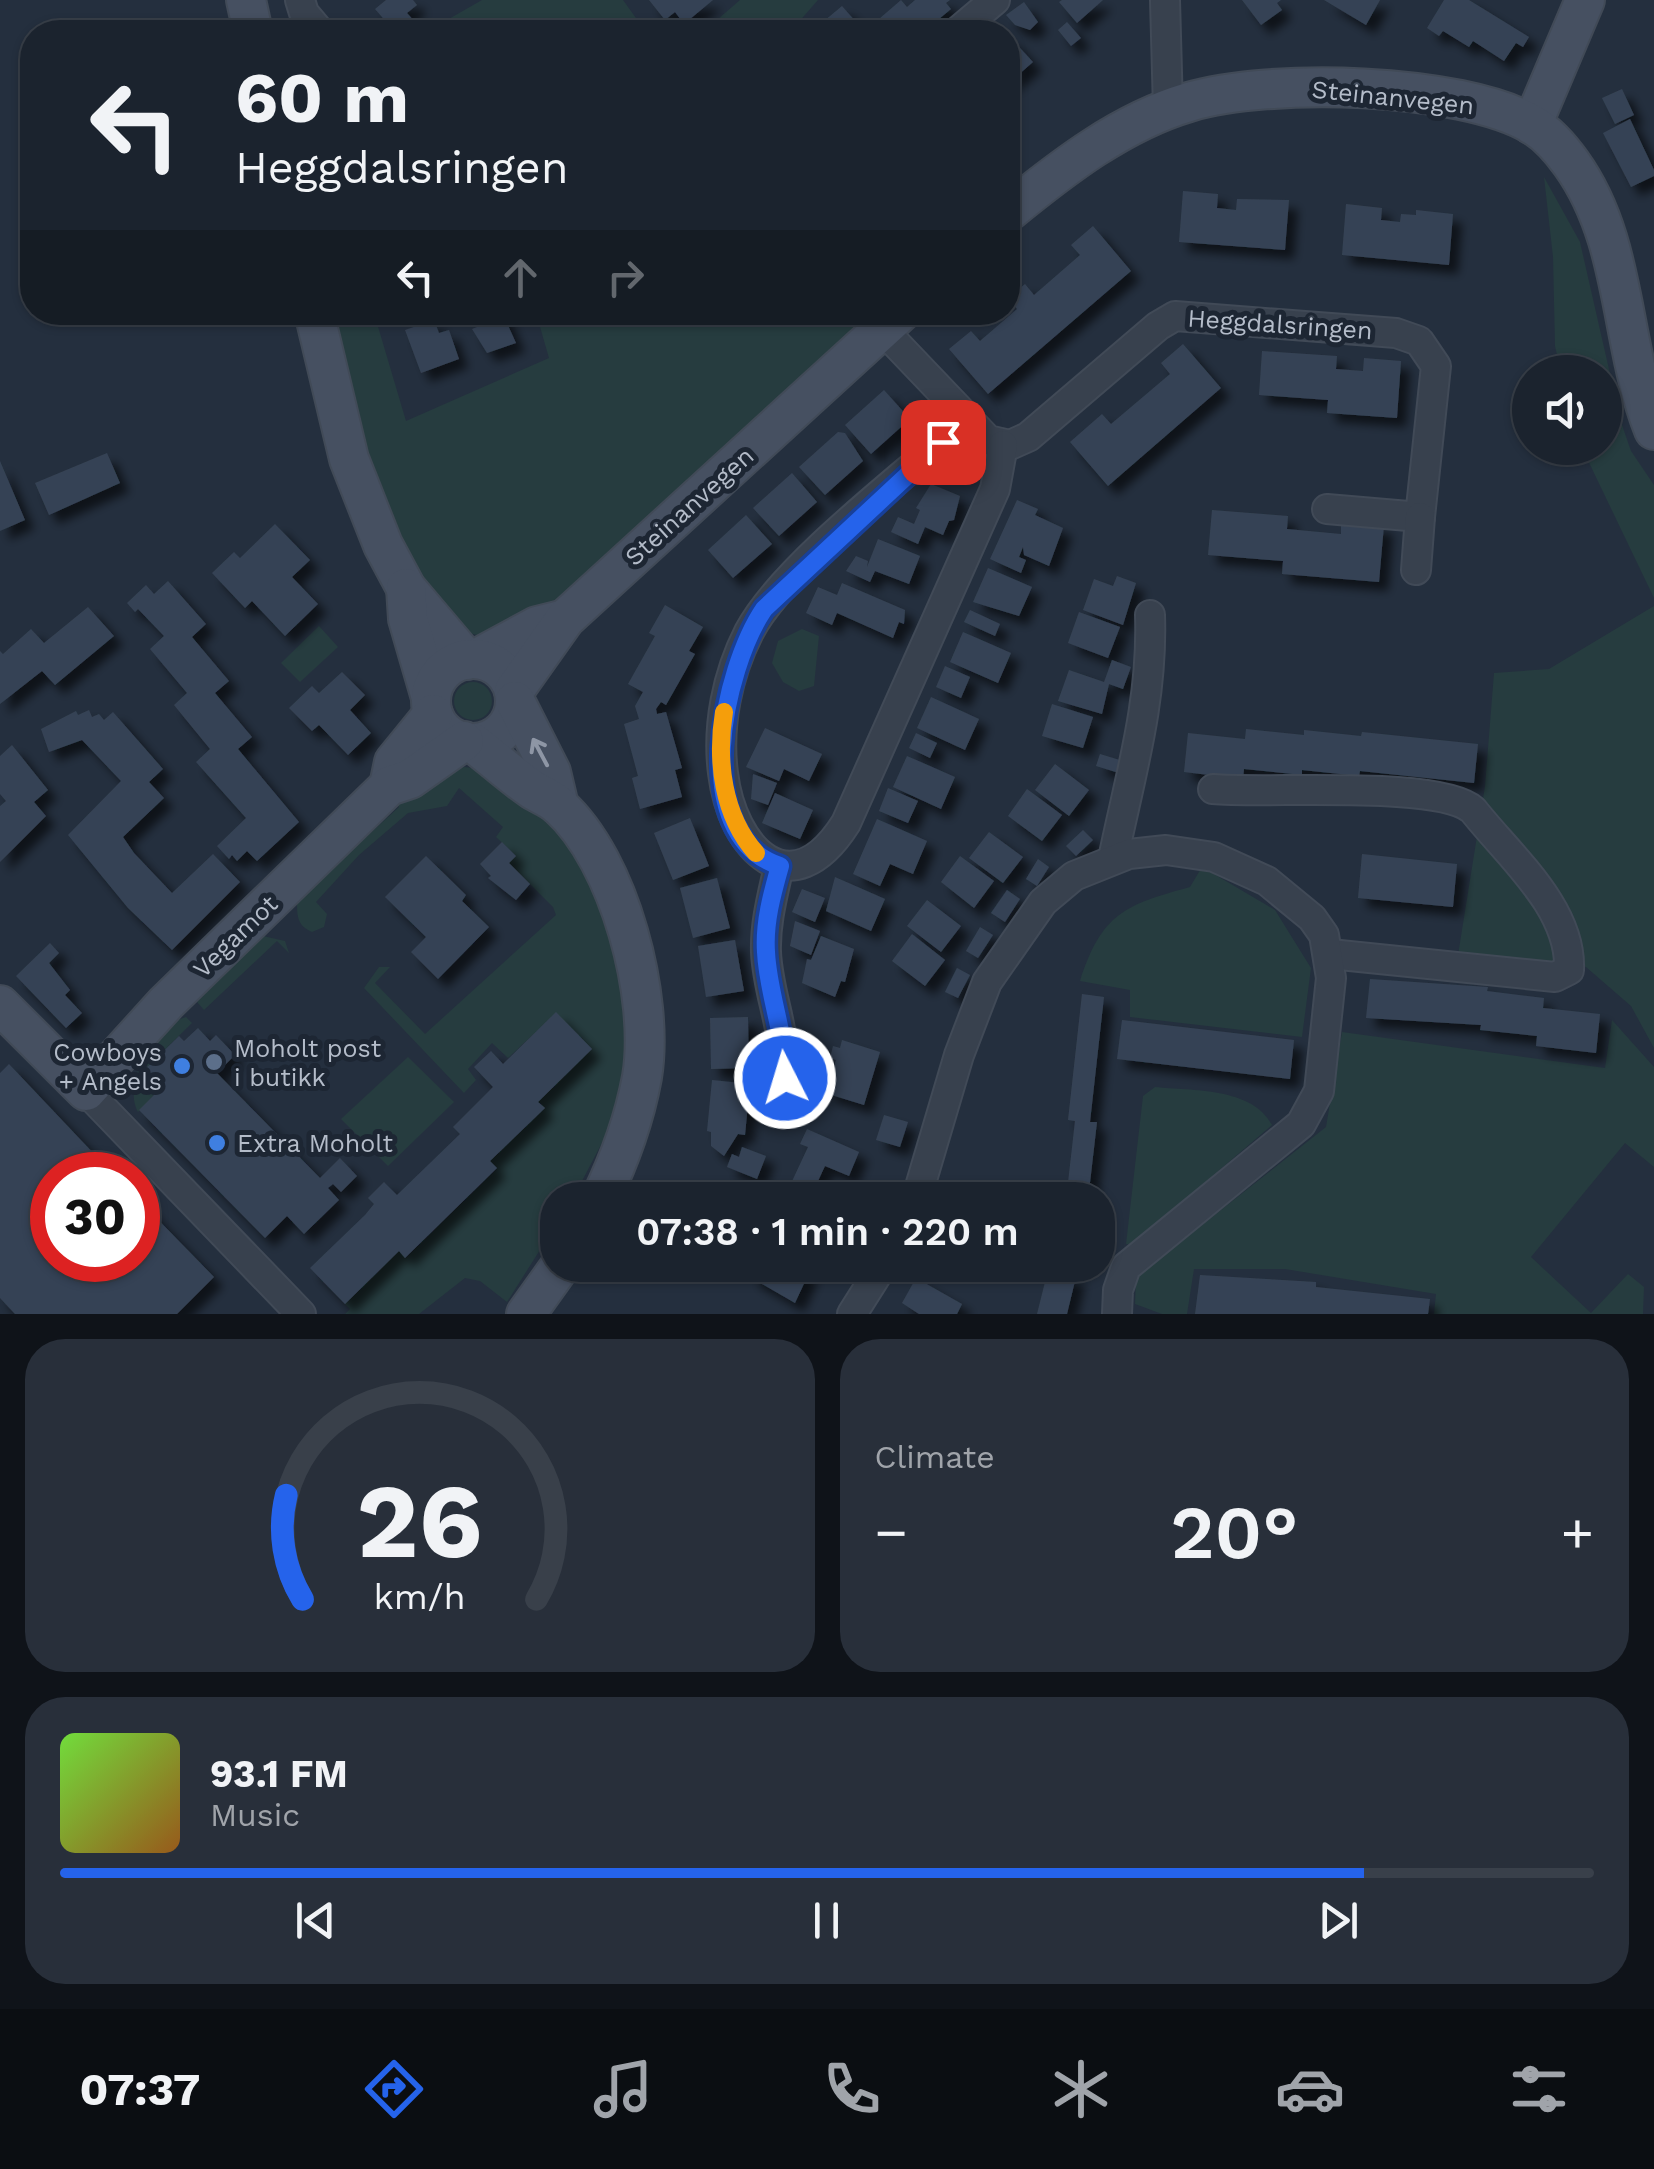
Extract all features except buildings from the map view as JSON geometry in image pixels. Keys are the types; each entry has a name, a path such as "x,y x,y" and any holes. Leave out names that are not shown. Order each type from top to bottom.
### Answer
{"main road":[{"path":"1532,125 1585,0"},
{"name":"Steinanvegen","path":"1020,203 1088,152 1168,109 1252,89 1319,87 1461,102 1532,125 1570,162 1607,231 1654,430"},
{"path":"317,325 349,459 406,588 472,659 504,671 550,772 559,806"},
{"name":"Steinanvegen","path":"514,696 565,619 888,325"},
{"path":"406,588 408,618 442,729 468,742 559,806 589,844 610,882 638,976 645,1028 642,1074 632,1122 607,1182"},
{"name":"Steinanvegen","path":"472,659 537,626 565,619"},
{"path":"432,706 446,668 472,659"},
{"path":"468,742 502,732 511,720 514,696"},
{"name":"Vegamot","path":"388,786 394,762 432,706"},
{"name":"Vegamot","path":"86,1090 166,1003 388,786 410,778 468,742"},
{"path":"0,1004 86,1090"},
{"path":"526,1314 549,1282"}],"street":[{"path":"971,20 994,0"},
{"path":"1165,0 1168,109"},
{"name":"Heggdalsringen","path":"1004,445 1028,437 1158,326 1175,316 1396,334 1419,341 1436,366 1416,570"},
{"path":"895,325 988,440 1004,445 995,489 846,824 816,857 780,866 756,854 744,840 735,824 723,773 726,698 748,635 782,588 969,419"},
{"path":"1326,508 1420,517"},
{"path":"1113,859 1134,782 1150,660 1150,615"},
{"path":"1213,789 1350,791 1457,800 1473,810 1552,909 1565,930 1570,970 1555,977 1330,954"},
{"path":"921,1182 959,1054 987,982 1044,902 1074,876 1113,859 1147,851 1181,851 1243,868 1277,888 1312,918 1330,954 1322,1071 1310,1113 1126,1267 1118,1290 1117,1314"},
{"path":"777,1098 785,1078 786,1052 766,953 769,909 780,866"},
{"path":"86,1090 301,1314"},
{"path":"852,1314 872,1282"}],"green space":[{"path":"482,0 623,0 637,20 447,20"},
{"path":"740,0 818,0 800,20 717,20"},
{"path":"1544,177 1580,242 1606,355 1557,355 1553,257"},
{"path":"332,325 378,325 406,421 549,358 539,325 867,325 568,594 517,624 481,636 465,632 402,553 374,486"},
{"path":"1622,425 1631,451 1654,485 1654,598 1590,465 1622,465"},
{"path":"1654,606 1654,1048 1631,1006 1586,967 1458,955 1485,786 1494,673 1549,669"},
{"path":"319,626 338,647 300,682 281,663"},
{"path":"802,629 819,636 814,686 799,691 783,682 772,663 778,641"},
{"path":"473,682 487,687 492,701 487,715 473,720 459,715 454,701 459,687"},
{"path":"481,769 547,813 590,874 615,934 631,1049 614,1120 581,1182 540,1182 540,1250 507,1302 480,1281 465,1278 419,1314 345,1314 350,1309 345,1304 399,1251 406,1258 497,1169 490,1161 544,1109 538,1102 556,1013 508,1058 492,1043 468,1069 476,1080 464,1093 364,988 379,967 390,967 375,983 425,1034 556,915 553,907 509,863 516,856 496,837 503,827 459,788 447,806 408,813 359,855 316,902 327,914 324,927 312,932 298,917 297,903 399,807 395,799 448,770"},
{"path":"1202,867 1275,910 1311,968 1302,1037 1130,1017 1130,990 1080,981 1107,926 1132,907 1190,887"},
{"path":"263,936 285,941 289,953 277,941 204,1010 197,1002"},
{"path":"186,1017 192,1023 140,1074 157,1092 138,1112 134,1086 144,1056 163,1031"},
{"path":"1612,1020 1654,1067 1654,1167 1625,1143 1531,1257 1591,1313 1628,1274 1644,1287 1643,1314 1434,1314 1436,1294 1285,1269 1194,1269 1187,1314 1162,1314 1135,1304 1136,1277 1326,1127 1342,1032 1605,1068"},
{"path":"408,1057 454,1102 388,1166 341,1119"},
{"path":"1155,1087 1236,1097 1263,1113 1272,1125 1132,1245 1126,1244 1143,1096"}],"slow traffic":[{"path":"724,712 721,749 727,799 735,824 756,853"}],"place":[{"name":"Moholt post i butikk","path":"214,1062"},
{"name":"Cowboys + Angels","path":"182,1066"},
{"name":"Extra Moholt","path":"217,1143"}],"route":[{"path":"785,1078 786,1052 766,953 769,909 780,866 756,854 735,824 727,799 721,749 726,698 737,660 764,609 842,532 943,442"}]}
